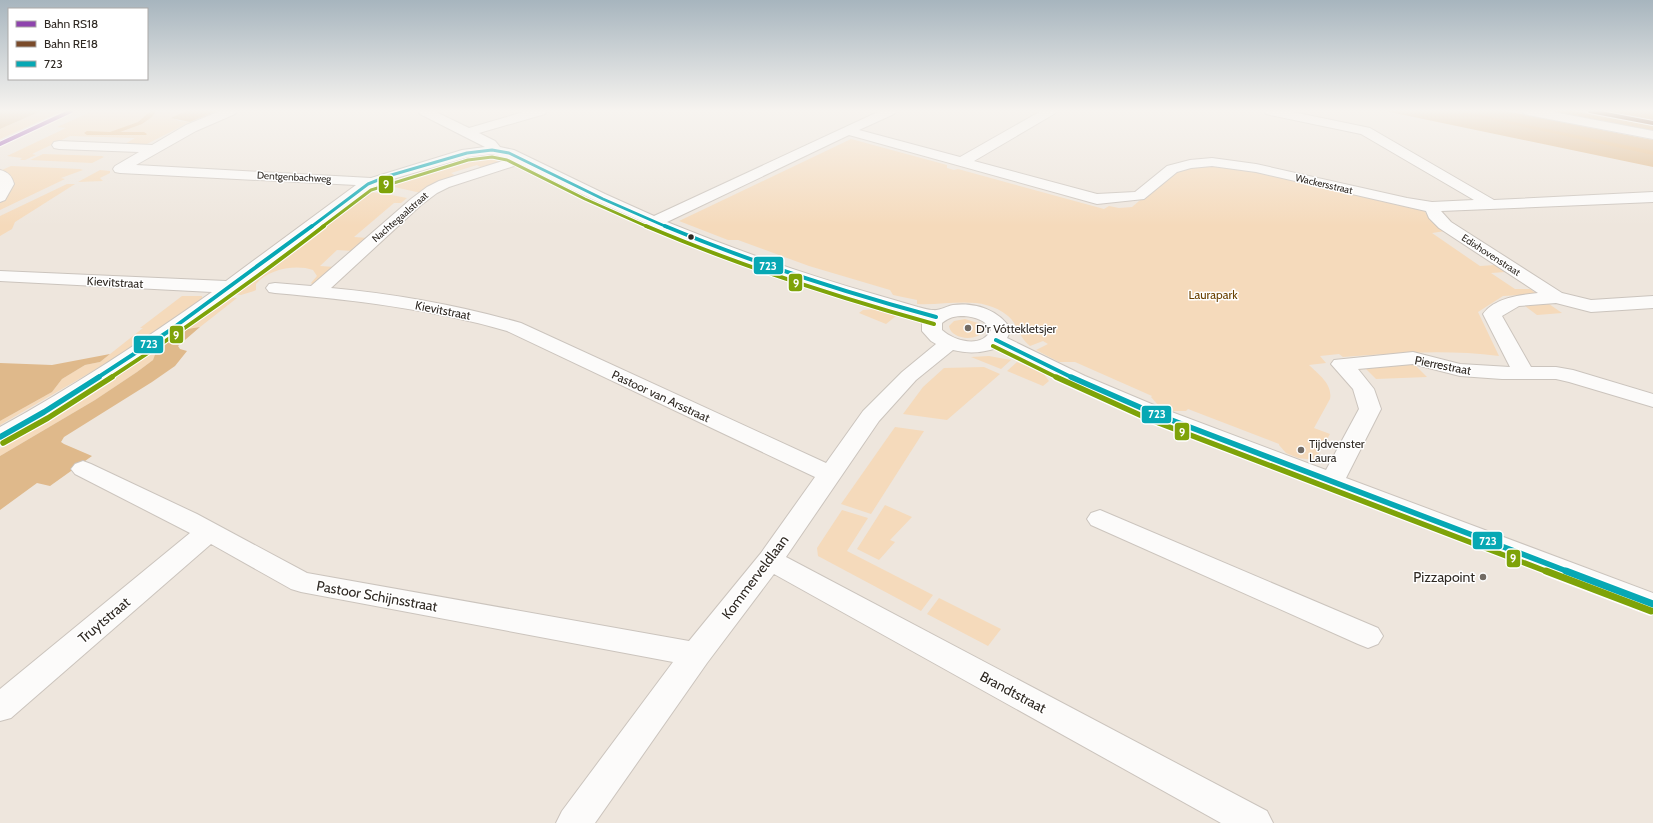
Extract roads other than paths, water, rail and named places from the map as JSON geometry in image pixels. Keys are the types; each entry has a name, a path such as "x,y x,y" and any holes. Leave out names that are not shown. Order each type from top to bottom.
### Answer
{"street":[{"name":"Dentgenbachweg","path":"153,149 120,169 324,178 372,182"},
{"path":"654,222 808,149"},
{"name":"Wackersstraat","path":"915,149 1097,199 1139,196 1162,177 1180,166 1200,163 1228,163 1256,168 1407,203 1432,207 1653,197"},
{"path":"962,162 984,149"},
{"path":"1397,149 1492,204"},
{"path":"0,437 44,412 151,343 231,287 359,190 372,182 396,173 458,155 475,152 492,150 509,153 654,222 804,279 863,298 936,318"},
{"name":"Nachtegaalstraat","path":"315,292 416,202 432,190 444,184 522,159"},
{"path":"0,174 5,178 7,184 0,197"},
{"name":"Edixhovenstraat","path":"1432,207 1435,215 1445,225 1556,297 1592,306 1653,302"},
{"name":"Kievitstraat","path":"0,276 231,287"},
{"name":"Kievitstraat","path":"274,288 426,305 492,320"},
{"name":"Edixhovenstraat","path":"1524,373 1492,314 1515,301 1556,297"},
{"path":"959,310 983,314 994,320 1000,327 1000,335 996,340 986,345 972,347 949,343 938,338 932,331 931,324 936,318 946,312 959,310"},
{"name":"Pastoor van Arsstraat","path":"492,320 514,327 829,474"},
{"path":"996,340 1078,380 1153,413 1653,604"},
{"name":"Kommerveldlaan","path":"574,823 696,654 770,560 829,474 881,404 908,376 949,343"},
{"name":"Pierrestraat","path":"1332,481 1370,409 1369,398 1364,388 1341,364 1413,358 1460,370 1524,373 1548,372 1572,376 1653,401"},
{"name":"Pastoor Schijnsstraat","path":"83,469 188,520 301,582 696,654"},
{"path":"1100,519 1368,636"},
{"name":"Truytstraat","path":"0,708 208,532"},
{"name":"Brandtstraat","path":"770,560 1255,823"}],"waterway":[{"path":"1636,149 1653,153"}],"place":[{"name":"D'r Vóttekletsjer","path":"968,328"},
{"name":"Tijdvenster Laura","path":"1301,450"},
{"name":"Pizzapoint","path":"1483,577"}],"park label":[{"name":"Laurapark","path":"1213,294"}]}
